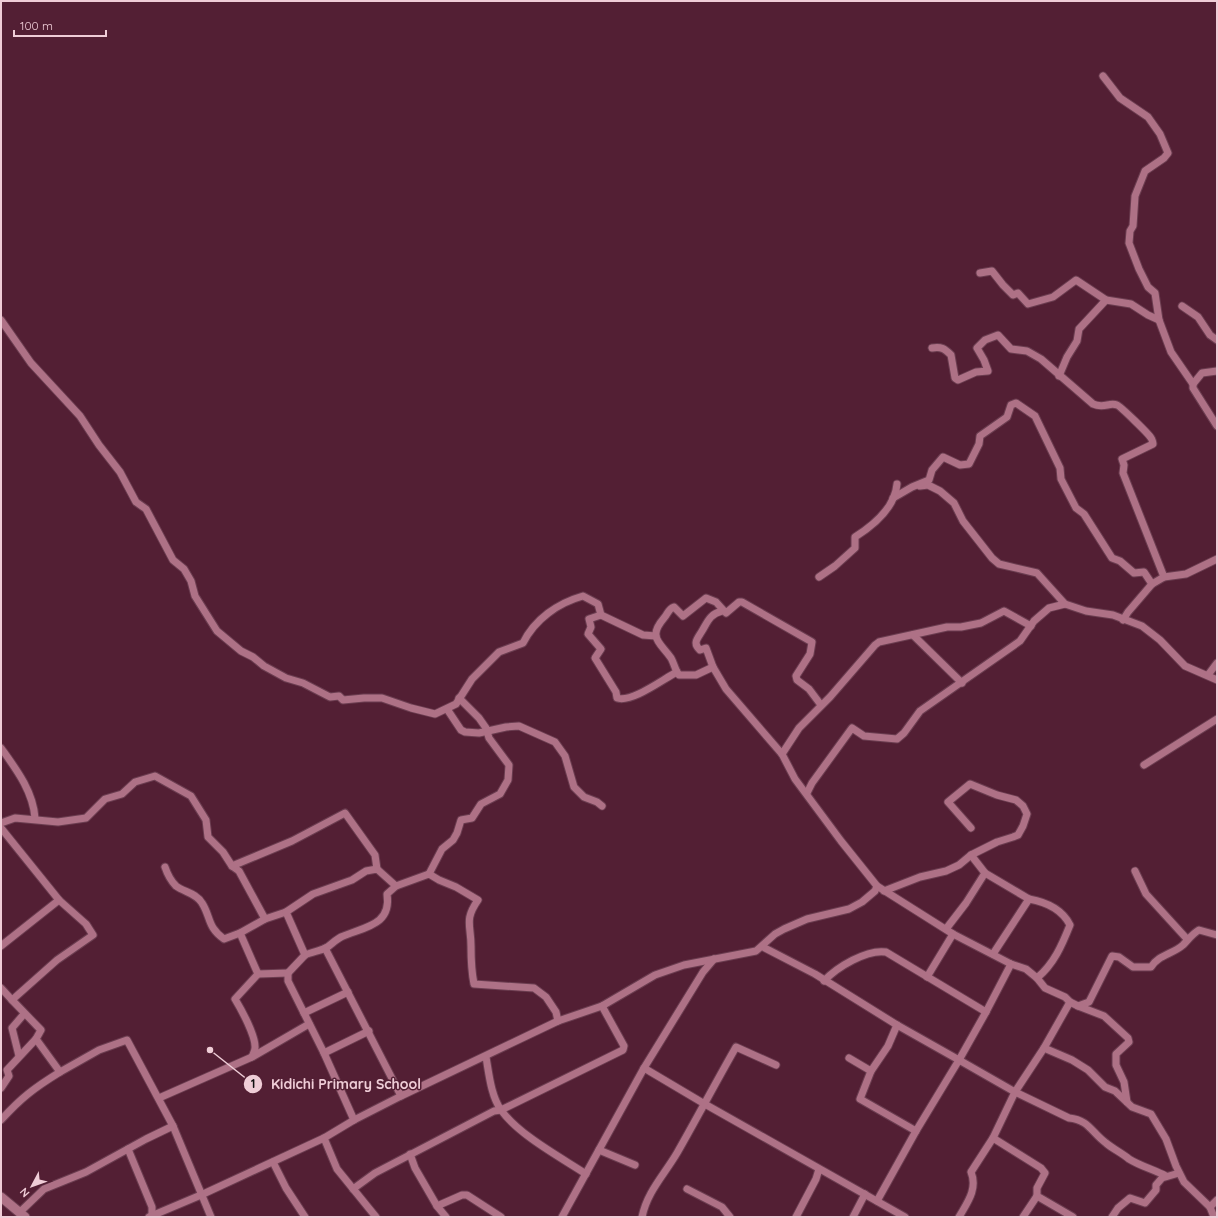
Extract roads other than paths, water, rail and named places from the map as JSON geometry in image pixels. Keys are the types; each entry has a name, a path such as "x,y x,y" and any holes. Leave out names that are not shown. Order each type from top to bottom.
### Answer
{"street":[{"path":"1103,76 1120,98 1148,117 1160,134 1168,153 1164,158 1145,171 1135,196 1133,226 1130,231 1129,242 1139,269 1148,287 1155,293 1159,320 1171,352 1194,384 1193,388 1217,426"},
{"path":"980,273 992,271 1003,285 1013,294 1018,293 1028,304 1053,298 1076,280 1106,300 1131,304 1159,320"},
{"path":"1059,376 1067,357 1077,341 1079,329 1106,300"},
{"path":"1182,306 1198,317 1210,335 1217,340"},
{"path":"1,320 31,363 80,416 99,445 120,472 136,502 146,509 170,554 184,569 191,581 195,596 217,631 241,651 286,678 303,683 330,697 339,696 344,700 382,698 410,708 435,714 456,704 472,679 484,666 499,652 523,643 529,631 557,607 569,600 584,596 598,604 601,615"},
{"path":"932,348 938,346 951,355 953,373 955,378 958,380 976,372 988,371 977,348 985,340 998,336 1011,348 1027,350 1041,359 1059,376 1099,407 1114,404 1119,405 1152,439 1153,444 1122,459 1124,465 1123,473 1164,577"},
{"path":"1194,384 1202,373 1217,372"},
{"path":"893,498 912,487 930,480 932,470 944,457 960,465 969,464 979,444 980,436 1007,417 1011,405 1017,403 1035,416 1060,468 1061,479 1064,486 1076,508 1089,520 1112,558 1120,561 1134,573 1144,572 1152,584"},
{"path":"819,577 835,566 855,548 855,537 870,528 889,507 893,498 896,484"},
{"path":"912,487 928,485 940,491 954,503 963,521 992,558 999,564 1009,568 1037,573 1065,604 1086,611 1113,615 1142,626 1176,655 1185,666 1217,680"},
{"path":"1123,620 1152,584 1164,577 1186,574 1217,559"},
{"path":"713,668 689,676 679,675 672,660 657,642 656,636 659,624 669,608 674,607 683,616 706,598 716,602 722,611"},
{"path":"821,705 809,689 797,680 796,676 810,654 812,642 742,602 739,602 726,613 722,611 709,618 695,643 696,647 700,650 706,648 713,668 726,689 782,754 795,779 841,841 877,886 953,934 1010,964 1026,969 1037,978 1045,988 1065,996 1070,1002 1078,1006 1104,1016 1128,1038 1129,1042 1116,1054 1116,1065 1124,1082 1127,1102"},
{"path":"806,793 852,728 864,736 896,739 904,733 920,711 1020,641 1034,622 1049,608 1065,604"},
{"path":"782,754 799,728 861,662 874,645 879,642 947,627 961,627 981,623 1004,611 1031,626"},
{"path":"656,636 643,635 601,615 589,619 591,627 588,634 601,649 595,658 616,692 617,698 622,700 646,691 663,679 677,672"},
{"path":"913,635 962,683"},
{"path":"1208,675 1217,663"},
{"path":"354,1120 324,1053 288,981 288,973 305,954 326,948 340,938 373,926 384,914 389,905 387,894 396,886 429,874 442,849 453,840 461,820 472,818 481,804 500,794 508,780 509,765 486,732 486,728 479,718 459,698"},
{"path":"447,709 461,730 470,733 486,732 506,727 519,726 554,742 565,756 574,787 584,797 602,806"},
{"path":"1144,765 1217,719"},
{"path":"1,748 24,782 31,797 35,818"},
{"path":"1,823 15,818 35,818 58,822 86,818 105,799 122,794 135,782 155,776 191,796 206,820 208,837 223,852 232,866 239,871 264,919"},
{"path":"884,891 920,877 946,871 959,865 971,855 1018,835 1027,814 1023,806 1016,800 997,795 970,784 948,802 972,828"},
{"path":"232,866 292,841 345,813 375,855 377,869 396,886"},
{"path":"1,828 59,900 86,924 93,935 57,960 12,1000"},
{"path":"971,855 985,872 1030,899 1047,904 1061,913 1070,925 1060,949 1044,972 1037,978"},
{"path":"165,867 176,886 198,898 202,903 209,923 215,933 224,939 240,933 264,919 286,912 313,894 352,880 366,871 377,869"},
{"path":"1135,871 1146,894 1177,927 1190,936"},
{"path":"946,929 966,903 985,872"},
{"path":"429,874 439,880 456,886 478,900 474,906 468,924 471,945 470,961 474,984 534,988 546,997 556,1012 558,1021"},
{"path":"150,1216 201,1195 324,1138 354,1120 401,1096 486,1057 558,1021 602,1006 655,976 684,965 756,951 763,947 775,934 784,929 807,919 849,909 862,902 875,891 877,886"},
{"path":"993,954 1030,899"},
{"path":"1,946 59,900"},
{"path":"286,912 305,954"},
{"path":"1078,1006 1089,1002 1112,956 1119,957 1133,967 1151,967 1155,960 1183,945 1190,936 1199,930 1217,935"},
{"path":"240,933 258,974"},
{"path":"927,977 953,934"},
{"path":"763,947 1016,1092 1069,1118 1078,1118 1084,1121 1106,1143 1130,1159 1166,1176"},
{"path":"326,948 401,1096"},
{"path":"824,981 842,966 880,951 886,952 986,1012"},
{"path":"562,1217 644,1068 703,972 714,959"},
{"path":"877,1201 986,1012 1010,964"},
{"path":"252,1057 255,1048 254,1041 245,1017 234,999 258,974 288,973"},
{"path":"1,988 24,1014 41,1030 36,1039 18,1056 7,1070 9,1076 1,1088"},
{"path":"304,1013 348,992"},
{"path":"959,1217 970,1198 974,1184 971,1172 993,1138 1016,1092 1044,1048 1070,1002"},
{"path":"353,1190 376,1173 410,1154 494,1111 501,1110 623,1050 624,1046 602,1006"},
{"path":"18,1056 12,1028 24,1014"},
{"path":"159,1098 252,1057 309,1024"},
{"path":"897,1025 888,1046 871,1071 860,1100 916,1131"},
{"path":"324,1053 368,1031"},
{"path":"36,1039 60,1072"},
{"path":"1,1120 17,1102 34,1087 100,1050 127,1040 173,1126 211,1217"},
{"path":"642,1217 645,1205 652,1189 671,1163 703,1103 736,1047 776,1065"},
{"path":"1044,1048 1072,1060 1088,1070 1105,1087 1115,1091 1132,1107 1151,1114 1166,1139 1179,1173 1187,1185 1210,1207 1214,1217"},
{"path":"486,1057 490,1084 501,1110 526,1134 586,1174"},
{"path":"849,1058 871,1071"},
{"path":"644,1068 905,1217"},
{"path":"1,1197 23,1215 44,1189 86,1172 173,1126"},
{"path":"324,1138 338,1169 353,1190 376,1217"},
{"path":"993,1138 1044,1171 1037,1188 1037,1196 1023,1217"},
{"path":"128,1149 152,1207 150,1216"},
{"path":"599,1150 635,1166"},
{"path":"410,1154 415,1168 436,1206 446,1217"},
{"path":"273,1162 286,1188 305,1217"},
{"path":"796,1217 816,1179 819,1169"},
{"path":"1112,1217 1118,1208 1130,1198 1145,1203 1156,1190 1156,1185 1162,1178 1179,1173"},
{"path":"687,1189 722,1207 730,1217"},
{"path":"853,1217 865,1194"},
{"path":"436,1206 462,1195 468,1195 498,1216"},
{"path":"1037,1196 1073,1217"},
{"path":"1210,1207 1217,1200"}],"place":[{"name":"Kidichi Primary School","path":"210,1050"}]}
